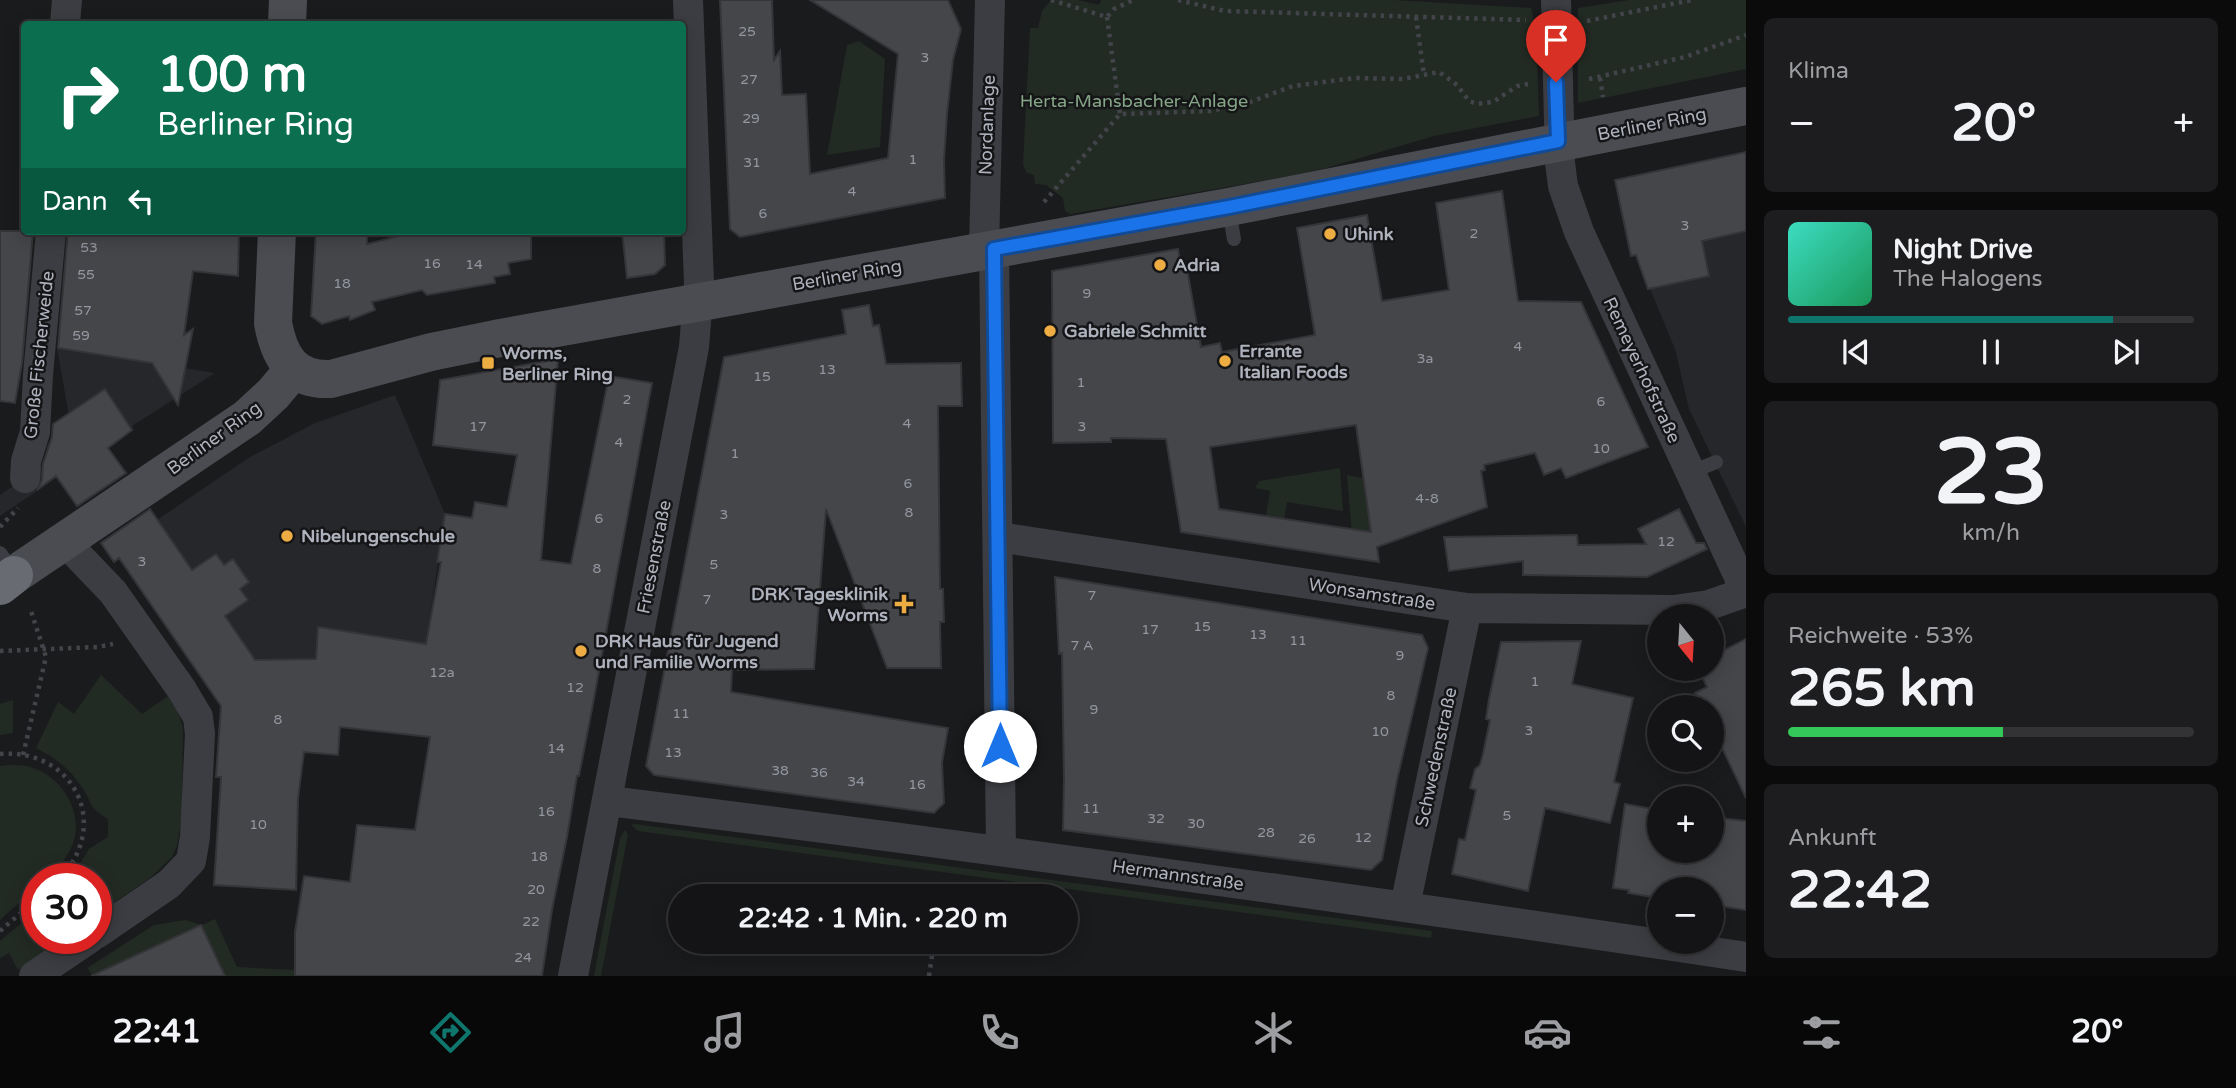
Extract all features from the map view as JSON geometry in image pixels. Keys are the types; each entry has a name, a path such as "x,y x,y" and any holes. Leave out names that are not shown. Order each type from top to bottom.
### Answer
{"main road":[{"path":"287,21 288,0"},
{"name":"Berliner Ring","path":"5,572 65,542 247,418 273,394 294,369 320,380 331,379 432,352 989,249 1232,223 1558,141 1746,106"},
{"path":"277,235 273,323 275,337 286,362 294,369"}],"street":[{"path":"65,21 67,0"},
{"name":"Friesenstraße","path":"573,976 609,801 694,347 698,302 688,0"},
{"name":"Nordanlage","path":"990,0 989,249 998,537 1001,850"},
{"path":"1556,23 1542,83 1558,141"},
{"name":"Remeyerhofstraße","path":"1558,141 1563,186 1579,232 1703,468 1746,592"},
{"name":"Große Fischerweide","path":"25,478 26,461 36,432 38,375 51,235"},
{"name":"Wonsamstraße","path":"998,537 1467,608 1674,610 1709,605 1746,592"},
{"path":"65,542 113,592 198,717 200,734 194,851 191,861 169,884 112,922"},
{"name":"Schwedenstraße","path":"1405,906 1467,608"},
{"name":"Hermannstraße","path":"609,801 1001,850 1746,957"},
{"path":"34,976 66,954"}],"path":[{"path":"1051,0 1107,17"},
{"path":"1120,114 1107,17 1114,9 1133,0"},
{"path":"1178,0 1225,11 1556,23 1580,22 1692,0"},
{"path":"1416,17 1424,75"},
{"path":"1038,208 1055,192 1120,114 1211,111 1250,102 1293,86 1355,78 1403,79 1438,72 1458,85 1469,101 1477,104 1493,102 1517,86 1600,79 1685,57 1746,35"},
{"path":"5,572 21,586 46,657 23,755"},
{"path":"0,651 97,647 144,637"},
{"path":"0,754 23,755 56,770 71,785 82,805 85,824 82,846 73,863"},
{"path":"942,884 943,878"},
{"path":"0,931 21,913"},
{"path":"929,976 932,954"}],"shaded area":[{"path":"1746,152 1746,527 1689,409 1675,349 1636,255 1631,256 1615,180"},
{"path":"57,348 215,373 0,516 0,495 54,458 46,446 67,431 69,416"},
{"name":"Nibelungenschule","path":"395,395 445,514 426,644 318,627 316,660 256,661 120,559 114,562 108,553 250,457 315,423"}],"green space":[{"name":"Herta-Mansbacher-Anlage","path":"1051,0 1078,0 1099,5 1101,0 1394,0 1531,8 1536,30 1539,116 1434,136 1323,169 1285,177 1070,214 1065,211 1063,198 1046,185 1035,184 1034,175 1027,173 1023,165 1030,28 1038,28 1042,11"},
{"path":"1629,0 1746,0 1746,69 1578,103 1578,8"},
{"path":"859,41 885,59 880,147 827,155 847,45"},
{"path":"1340,468 1343,511 1287,502 1284,519 1266,516 1270,491 1255,488 1259,481"},
{"path":"1347,475 1366,479 1375,538 1352,535"},
{"path":"101,675 142,714 168,696 178,711 183,728 182,816 177,846 172,857 150,878 112,904 112,863 80,863 89,849 108,837 108,819 94,809 68,770 36,748 58,702 74,714"},
{"path":"13,700 13,733 0,735 0,704"},
{"path":"16,765 29,767 53,779 73,808 76,832 71,848 62,863 21,863 21,901 0,920 0,766"},
{"path":"635,824 1432,931 1431,938 1078,890 1078,884 1031,884 638,831 631,825"},
{"path":"625,830 628,834 601,976 594,976 620,838"},
{"path":"215,919 237,967 295,970 295,976 225,976 201,925 93,976 87,968 154,925 185,920 202,925"},
{"path":"21,923 21,954 41,954 18,970 9,953 0,958 0,941"}],"building":[{"path":"720,0 772,0 774,60 780,51 782,95 806,94 810,174 888,158 898,54 810,0 948,0 961,29 953,60 947,114 945,198 740,237 730,229"},
{"path":"1746,152 1746,231 1702,241 1709,276 1648,289 1636,255 1631,256 1615,180"},
{"path":"1502,191 1518,301 1581,302 1648,447 1566,478 1561,468 1544,475 1535,453 1484,465 1485,470 1481,471 1487,507 1377,547 1379,562 1181,532 1166,439 1111,438 1111,442 1053,443 1052,271 1178,249 1182,270 1187,269 1201,347 1220,343 1222,352 1315,335 1297,228 1367,215 1382,301 1449,290 1436,203","holes":["1356,425 1371,532 1219,509 1210,447"]},
{"path":"0,231 21,231 21,235 33,235 22,363 15,403 0,401"},
{"path":"68,235 239,235 238,276 193,271 184,335 193,329 178,405 152,363 58,348"},
{"path":"316,235 367,235 367,244 403,235 531,235 531,259 508,263 510,274 494,277 495,283 427,295 422,290 372,302 375,310 350,320 349,316 322,324 311,316"},
{"path":"622,235 664,235 665,265 655,274 627,278"},
{"path":"869,305 873,326 879,325 886,364 961,363 962,406 938,406 940,589 943,589 944,622 940,622 941,668 887,668 826,509 814,669 732,670 731,692 948,728 942,763 944,803 934,813 654,775 646,766 724,357 846,334 842,310"},
{"path":"558,359 541,560 571,564 609,376 652,383 552,910 542,976 295,976 295,932 304,876 350,882 357,825 415,830 430,737 340,727 338,755 304,752 298,798 296,890 214,885 221,777 216,777 221,706 119,558 114,562 101,543 150,509 192,570 216,554 224,565 233,559 249,582 240,589 248,600 225,616 255,660 316,659 318,627 426,644 441,562 437,562 445,514 472,518 475,502 507,507 517,455 433,445 440,380"},
{"path":"105,389 132,430 108,448 126,473 77,506 56,476 37,490 42,480 43,464 52,437 53,424"},
{"path":"1679,509 1696,543 1704,543 1707,549 1647,577 1523,575 1523,561 1449,571 1444,537 1577,535 1578,545 1646,544 1638,529"},
{"path":"1055,577 1422,635 1428,648 1397,780 1382,860 1371,870 1063,830 1062,653 1059,654"},
{"path":"1746,639 1746,798 1724,752 1724,695 1695,693 1707,687 1704,681 1724,681 1724,650"},
{"path":"1581,641 1572,684 1633,698 1614,782 1620,784 1610,823 1545,808 1528,891 1452,874 1459,839 1465,840 1476,790 1470,788 1475,769 1480,765 1483,754 1490,720 1486,719 1489,699 1501,642"},
{"path":"1625,804 1647,808 1647,863 1724,863 1724,818 1746,821 1746,910 1724,907 1724,877 1647,877 1647,896 1613,888"},
{"path":"201,925 225,976 91,976"}],"place":[{"name":"Uhink","path":"1330,234"},
{"name":"Adria","path":"1160,265"},
{"name":"Gabriele Schmitt","path":"1050,331"},
{"name":"Errante Italian Foods","path":"1225,361"},
{"name":"Worms, Berliner Ring","path":"488,363"},
{"name":"Nibelungenschule","path":"287,536"},
{"name":"DRK Tagesklinik Worms","path":"904,604"},
{"name":"DRK Haus für Jugend und Familie Worms","path":"581,651"}],"route":[{"path":"1000,746 994,249 1229,207 1558,141 1556,82"}]}
